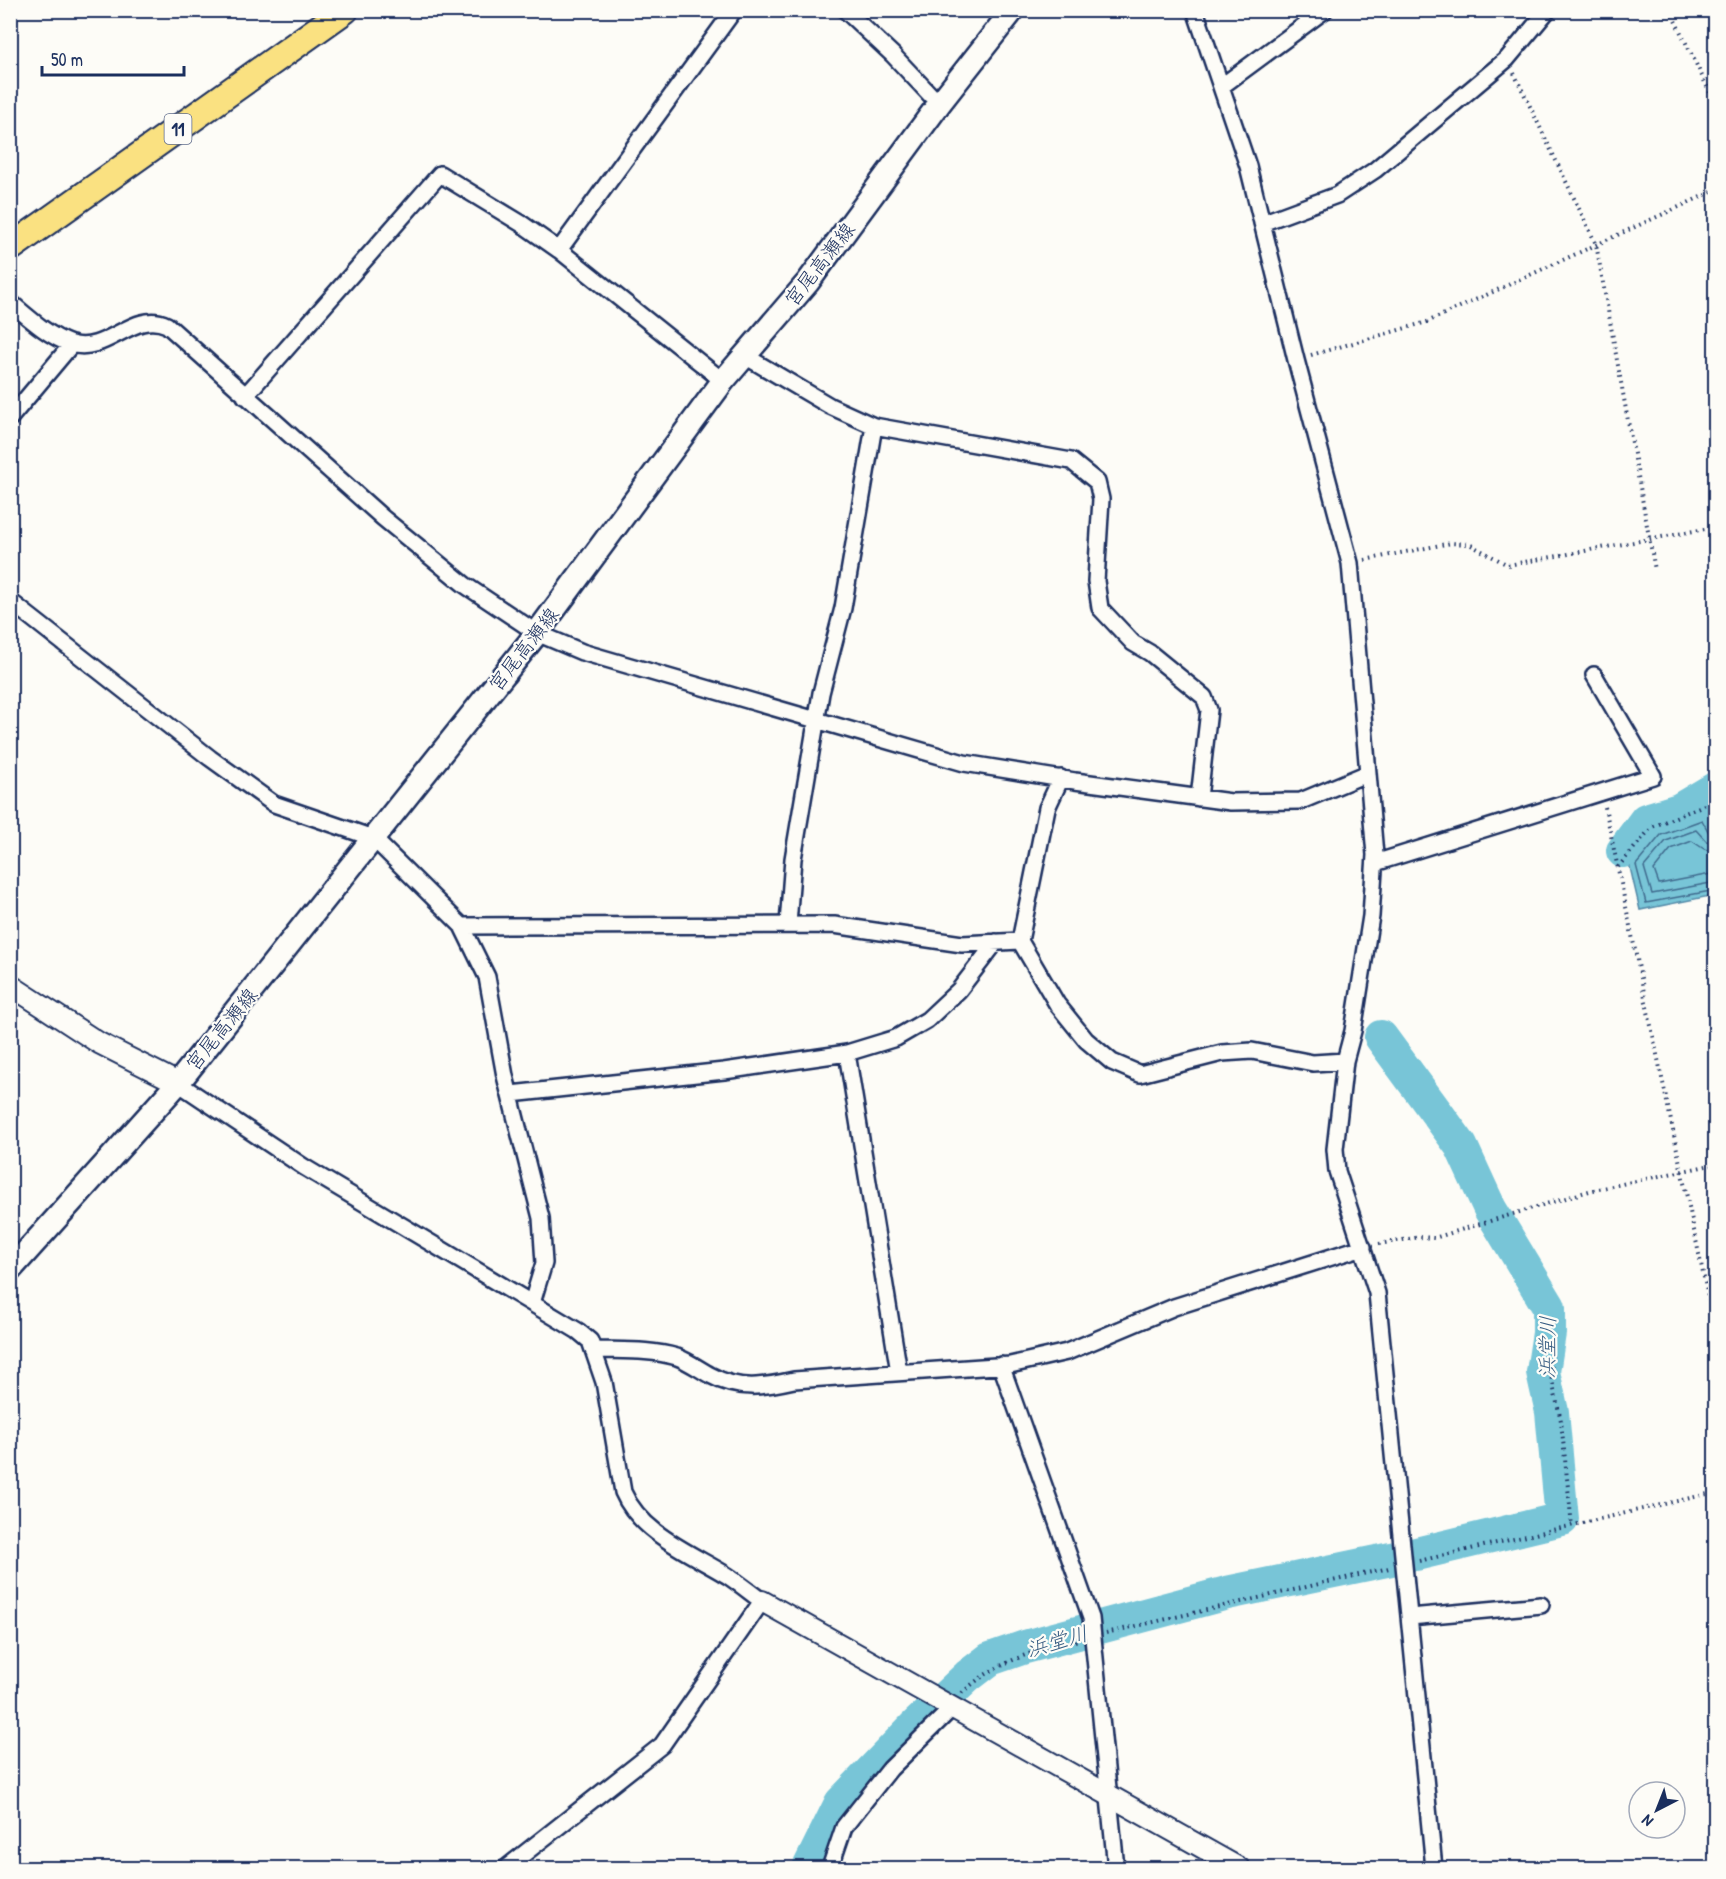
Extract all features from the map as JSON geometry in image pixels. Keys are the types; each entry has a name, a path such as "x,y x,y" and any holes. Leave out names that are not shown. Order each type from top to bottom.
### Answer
{"highway":[{"name":"11","path":"10,248 345,10"}],"main road":[{"name":"宮尾高瀬線","path":"10,1270 178,1083 537,633 723,381 808,282 939,104 1013,10"}],"street":[{"path":"560,250 734,10"},
{"path":"845,10 893,55 939,104"},
{"path":"1195,10 1248,166 1350,563 1375,863 1371,916 1346,1062 1335,1149 1337,1171 1377,1293 1434,1869"},
{"path":"1222,86 1325,10"},
{"path":"1262,223 1337,195 1366,176 1507,59 1548,10"},
{"path":"245,396 440,174 560,250 723,381"},
{"path":"10,302 41,328 72,344 99,344 136,324 157,321 167,326 383,518 447,570 537,633 582,652 964,763 1061,778 1231,802 1301,801 1368,773"},
{"path":"10,418 72,344"},
{"path":"745,356 830,405 874,426 1071,461 1097,482 1101,499 1096,581 1100,608 1133,643 1150,653 1204,697 1209,710 1199,798"},
{"path":"788,924 793,859 821,693 843,608 874,426"},
{"path":"10,601 210,758 274,804 373,838 462,926 487,977 505,1076 541,1218 545,1245 541,1277 532,1303"},
{"path":"1375,863 1653,776 1594,675"},
{"path":"1061,778 1047,808 1020,941 1057,1004 1086,1040 1112,1062 1140,1074 1232,1052 1252,1051 1313,1063 1346,1062"},
{"path":"462,926 834,925 962,944 1020,941"},
{"path":"511,1094 724,1071 847,1053 896,1038 927,1020 959,990 996,942"},
{"path":"10,985 99,1042 178,1083 304,1167 532,1303 590,1341 604,1383 623,1492 628,1504 649,1526 762,1601 1239,1869"},
{"path":"847,1053 899,1372"},
{"path":"594,1350 657,1352 680,1358 722,1381 742,1388 767,1386 794,1380 1000,1365 1067,1352 1174,1307 1363,1247"},
{"path":"1000,1365 1091,1618 1116,1869"},
{"path":"506,1869 662,1745 762,1601"},
{"path":"1410,1617 1541,1605"},
{"path":"830,1869 844,1827 945,1704"}],"path":[{"path":"1670,10 1716,105"},
{"path":"1507,59 1596,244 1655,570"},
{"path":"1296,360 1427,322 1716,190"},
{"path":"1350,563 1451,543 1470,544 1508,565 1716,527"},
{"path":"1602,792 1716,1335"},
{"path":"1617,867 1652,827 1704,805 1716,796"},
{"path":"1363,1247 1420,1237 1434,1238 1589,1191 1716,1164"},
{"path":"1552,1354 1551,1376 1561,1421 1572,1526"},
{"path":"945,1704 985,1674 1032,1651 1094,1634 1716,1492"}],"water":[{"path":"1709,811 1715,842 1715,895 1640,910 1629,863 1658,830"}],"waterway":[{"name":"浜堂川","path":"1623,851 1646,820 1679,810 1716,788"},
{"name":"浜堂川","path":"1381,1037 1461,1146 1490,1209 1549,1307 1549,1333 1543,1372 1552,1412 1562,1519 1416,1554"},
{"name":"浜堂川","path":"809,1868 841,1803 915,1726 968,1676 990,1659 1025,1647 1227,1593 1396,1558"}]}
